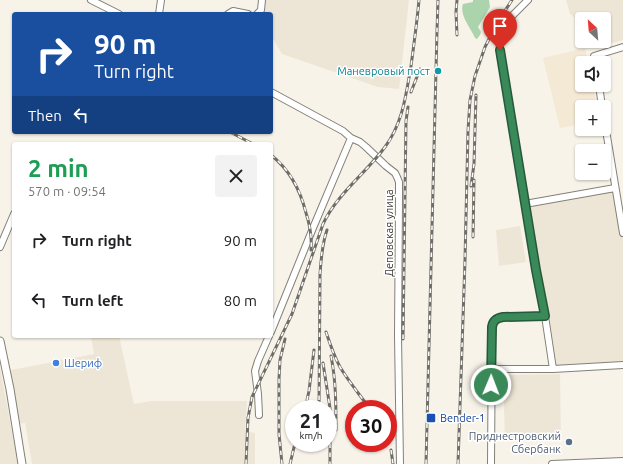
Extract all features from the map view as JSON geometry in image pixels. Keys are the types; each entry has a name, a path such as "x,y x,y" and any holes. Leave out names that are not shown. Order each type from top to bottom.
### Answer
{"main road":[{"path":"0,341 22,464"}],"street":[{"path":"91,0 115,12"},
{"path":"159,12 161,0"},
{"path":"260,12 262,0"},
{"path":"528,0 502,26 498,36 553,369"},
{"path":"594,56 623,47"},
{"name":"Деповская улица","path":"273,93 343,131 351,138 360,142 395,173 399,182 400,224 398,336 400,464"},
{"path":"607,136 623,234"},
{"path":"273,327 351,138"},
{"path":"526,204 615,188"},
{"path":"0,247 12,219"},
{"path":"491,464 492,327 494,321 499,317 545,316"},
{"path":"259,415 256,371 258,361 268,338"},
{"path":"492,369 553,369 623,365"},
{"path":"552,464 623,461"}],"shaded area":[{"path":"265,0 409,0 399,89 378,87 282,54 273,38 273,12 263,12"},
{"path":"566,0 623,0 623,40 611,43 611,12 575,12 575,18 570,14"},
{"path":"585,48 587,56 575,56 575,92 594,92 596,100 575,100 575,125 560,128 543,58"},
{"path":"615,188 623,233 623,365 553,369 525,204"},
{"path":"520,226 526,262 499,266 496,230"},
{"path":"91,338 119,338 134,404 151,401 247,401 245,431 255,433 255,464 32,464 25,423 15,424 6,371 94,354"},
{"path":"0,368 18,464 0,464"},
{"path":"560,374 561,440 505,441 503,375"}],"green space":[{"path":"473,0 489,0 490,7 478,27 481,32 477,39 475,38 464,17 462,8 463,4 473,2"}],"railway":[{"path":"246,464 248,418 252,397 292,314 323,224 329,213 344,193 385,147 400,118 411,66 419,0"},
{"path":"426,464 438,0"},
{"path":"457,0 457,35"},
{"path":"458,464 470,100 475,76 485,47 497,23 512,0"},
{"path":"411,92 420,69"},
{"path":"471,186 474,164 476,95"},
{"path":"403,339 406,121 408,107"},
{"path":"234,134 249,142"},
{"path":"273,157 289,174 301,196 310,227 311,250"},
{"path":"473,237 474,180"},
{"path":"319,400 320,274 321,257 327,230"},
{"path":"326,332 340,367 363,400"},
{"path":"282,464 279,434 279,379 280,360 285,339"},
{"path":"307,400 314,350"},
{"path":"331,356 336,400"},
{"path":"323,363 330,408 330,464"},
{"path":"290,464 293,452"},
{"path":"391,452 393,464"}],"place":[{"name":"Маневровый пост","path":"438,71"},
{"name":"Шериф","path":"56,363"},
{"name":"Bender-1","path":"431,418"},
{"name":"Приднестровский Сбербанк","path":"569,442"}],"route":[{"path":"491,385 492,324 494,321 499,317 545,316 536,270 500,50"}]}
